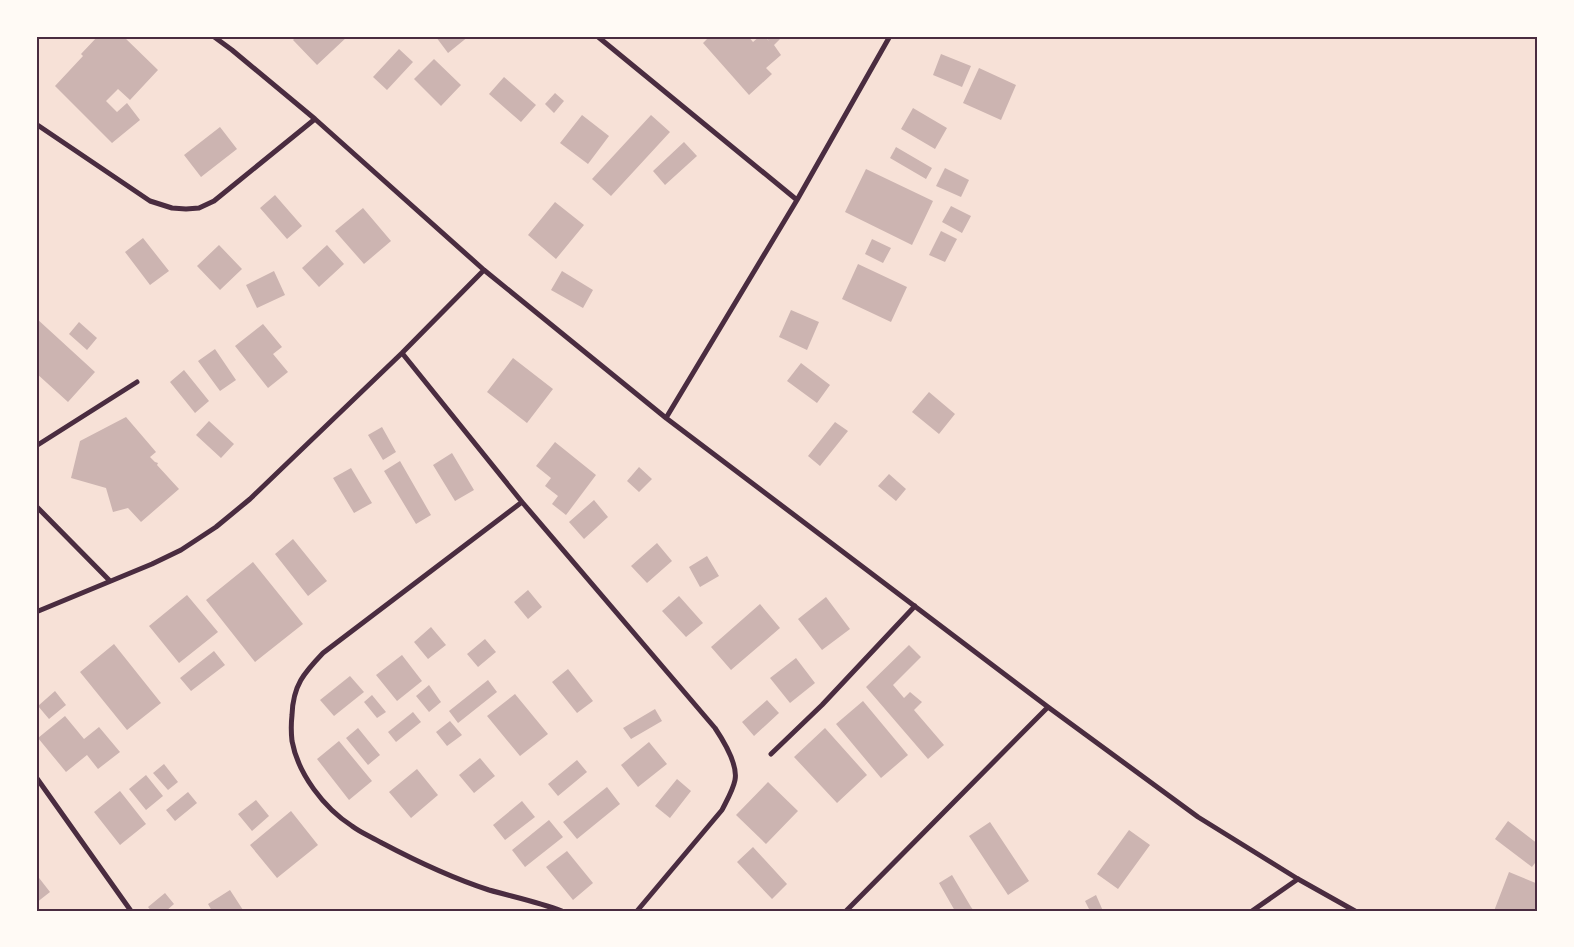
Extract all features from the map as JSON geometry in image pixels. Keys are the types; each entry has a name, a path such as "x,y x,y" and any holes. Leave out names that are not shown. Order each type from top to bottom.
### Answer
{"street":[{"path":"213,36 315,119 484,270 666,418 1048,707 1198,817 1298,879 1355,911"},
{"path":"597,36 796,200"},
{"path":"666,418 796,200 890,36"},
{"path":"36,124 150,201 172,208 186,209 200,208 214,201 315,119"},
{"path":"36,612 152,564 181,550 216,527 250,499 402,353 484,270"},
{"path":"402,353 522,502 714,728 728,751 735,772 731,790 722,810 637,911"},
{"path":"36,446 138,382"},
{"path":"522,502 323,653 307,670 294,691 291,732 294,752 304,774 324,802 351,826 414,860 461,880 562,911"},
{"path":"36,506 110,581"},
{"path":"771,754 822,705 915,606"},
{"path":"846,911 1048,707"},
{"path":"36,777 131,911"},
{"path":"1252,911 1298,879"}],"building":[{"path":"98,36 123,36 158,70 130,100 118,89 106,101 117,112 127,103 140,120 112,143 55,86 83,56 81,54"},
{"path":"297,36 348,36 317,65 293,40"},
{"path":"437,36 469,36 448,53"},
{"path":"710,36 748,36 753,42 760,36 764,36 769,41 765,36 783,36 774,45 781,55 766,68 772,74 749,95 703,43"},
{"path":"399,49 413,62 387,90 373,77"},
{"path":"941,54 971,66 962,87 933,75"},
{"path":"434,59 461,85 441,106 414,79"},
{"path":"979,68 1016,85 1001,120 963,103"},
{"path":"504,77 536,105 521,122 489,94"},
{"path":"555,93 564,101 554,113 545,104"},
{"path":"913,108 947,128 935,149 901,129"},
{"path":"582,115 609,136 588,164 560,143"},
{"path":"651,115 670,132 611,196 592,179"},
{"path":"220,127 237,149 201,177 184,155"},
{"path":"684,142 697,156 665,185 653,171"},
{"path":"896,147 932,168 926,179 890,158"},
{"path":"945,168 969,180 961,197 936,186"},
{"path":"866,169 933,201 912,245 845,212"},
{"path":"275,195 302,226 287,239 260,208"},
{"path":"555,202 584,225 556,259 528,235"},
{"path":"951,206 971,216 962,233 942,222"},
{"path":"363,208 391,241 364,264 335,231"},
{"path":"941,231 957,239 945,262 929,255"},
{"path":"143,238 169,271 150,285 125,252"},
{"path":"872,239 891,248 883,263 865,254"},
{"path":"219,245 242,269 220,290 197,266"},
{"path":"327,245 344,264 319,287 302,268"},
{"path":"858,264 907,287 891,322 842,299"},
{"path":"274,271 285,295 257,308 246,285"},
{"path":"562,271 593,290 583,308 551,290"},
{"path":"791,310 819,322 807,350 779,337"},
{"path":"36,318 95,372 68,402 36,373"},
{"path":"79,322 97,338 87,350 69,334"},
{"path":"263,324 282,347 273,354 288,372 268,388 235,346"},
{"path":"215,349 236,380 220,391 198,361"},
{"path":"513,358 553,389 527,423 487,392"},
{"path":"801,363 830,385 817,403 787,381"},
{"path":"184,370 209,401 195,413 170,382"},
{"path":"929,392 955,414 939,434 912,412"},
{"path":"126,417 156,452 150,457 158,463 157,465 179,489 141,522 128,508 113,512 106,488 71,478 80,441"},
{"path":"209,421 234,444 221,458 196,435"},
{"path":"835,422 848,431 820,466 808,456"},
{"path":"382,427 396,452 383,460 368,435"},
{"path":"555,442 596,475 566,515 552,504 558,496 545,486 551,478 536,466"},
{"path":"452,453 474,490 455,501 433,465"},
{"path":"400,461 431,515 416,524 384,471"},
{"path":"639,467 652,479 639,492 627,481"},
{"path":"351,468 372,503 354,513 333,478"},
{"path":"889,474 906,489 896,501 878,486"},
{"path":"594,500 608,517 584,539 569,522"},
{"path":"293,539 327,581 308,596 275,554"},
{"path":"657,543 672,561 647,583 631,566"},
{"path":"707,556 719,576 700,587 689,567"},
{"path":"253,562 303,624 255,662 206,600"},
{"path":"528,590 542,607 528,619 514,602"},
{"path":"187,595 218,632 179,663 149,626"},
{"path":"679,596 703,623 686,637 662,611"},
{"path":"826,597 850,629 822,650 798,619"},
{"path":"760,604 780,628 731,670 711,647"},
{"path":"431,627 446,645 428,659 414,642"},
{"path":"485,639 496,652 478,667 467,654"},
{"path":"114,644 161,703 127,730 80,672"},
{"path":"909,645 921,657 893,685 904,698 910,692 922,702 914,710 944,745 928,759 866,687"},
{"path":"214,651 225,665 191,691 180,678"},
{"path":"402,655 422,681 397,701 376,675"},
{"path":"796,658 815,683 790,703 770,678"},
{"path":"568,669 593,701 577,713 552,682"},
{"path":"350,676 364,692 334,716 320,700"},
{"path":"488,680 497,692 458,723 449,711"},
{"path":"429,685 441,702 429,712 416,696"},
{"path":"55,691 66,705 49,719 38,706"},
{"path":"515,694 548,734 520,756 487,716"},
{"path":"372,695 386,712 377,718 364,702"},
{"path":"767,700 779,713 754,736 742,722"},
{"path":"863,701 908,755 881,778 836,724"},
{"path":"655,709 662,721 631,739 623,728"},
{"path":"413,712 421,722 396,742 388,732"},
{"path":"65,716 84,739 99,727 120,752 98,769 87,755 66,772 38,738"},
{"path":"450,721 462,735 447,746 436,732"},
{"path":"358,728 380,755 368,765 346,738"},
{"path":"825,728 867,775 837,803 794,757"},
{"path":"339,741 372,781 349,800 317,759"},
{"path":"649,742 667,764 638,787 621,765"},
{"path":"480,758 495,776 474,793 459,775"},
{"path":"577,760 587,772 558,796 548,784"},
{"path":"164,764 178,782 168,790 153,773"},
{"path":"417,769 438,795 411,818 389,792"},
{"path":"146,775 163,796 146,810 129,789"},
{"path":"677,779 691,791 670,818 655,806"},
{"path":"768,782 798,811 766,844 736,815"},
{"path":"607,787 620,804 577,839 563,822"},
{"path":"120,791 146,824 120,845 94,812"},
{"path":"188,792 197,803 175,821 166,810"},
{"path":"256,800 269,816 252,831 238,814"},
{"path":"522,801 535,817 505,840 493,825"},
{"path":"291,811 318,845 277,878 250,845"},
{"path":"549,820 563,837 525,867 512,850"},
{"path":"1508,821 1538,844 1538,859 1532,867 1495,839"},
{"path":"990,822 1029,881 1008,895 969,836"},
{"path":"1129,830 1150,845 1118,889 1097,874"},
{"path":"753,847 787,884 772,899 737,862"},
{"path":"567,851 593,883 573,900 546,867"},
{"path":"1509,872 1538,884 1538,911 1494,911"},
{"path":"36,874 50,892 36,903"},
{"path":"952,875 974,911 955,911 939,883"},
{"path":"230,890 243,910 212,911 208,904"},
{"path":"165,893 174,904 166,911 151,911 148,907"},
{"path":"1096,895 1103,911 1090,911 1085,901"}]}
